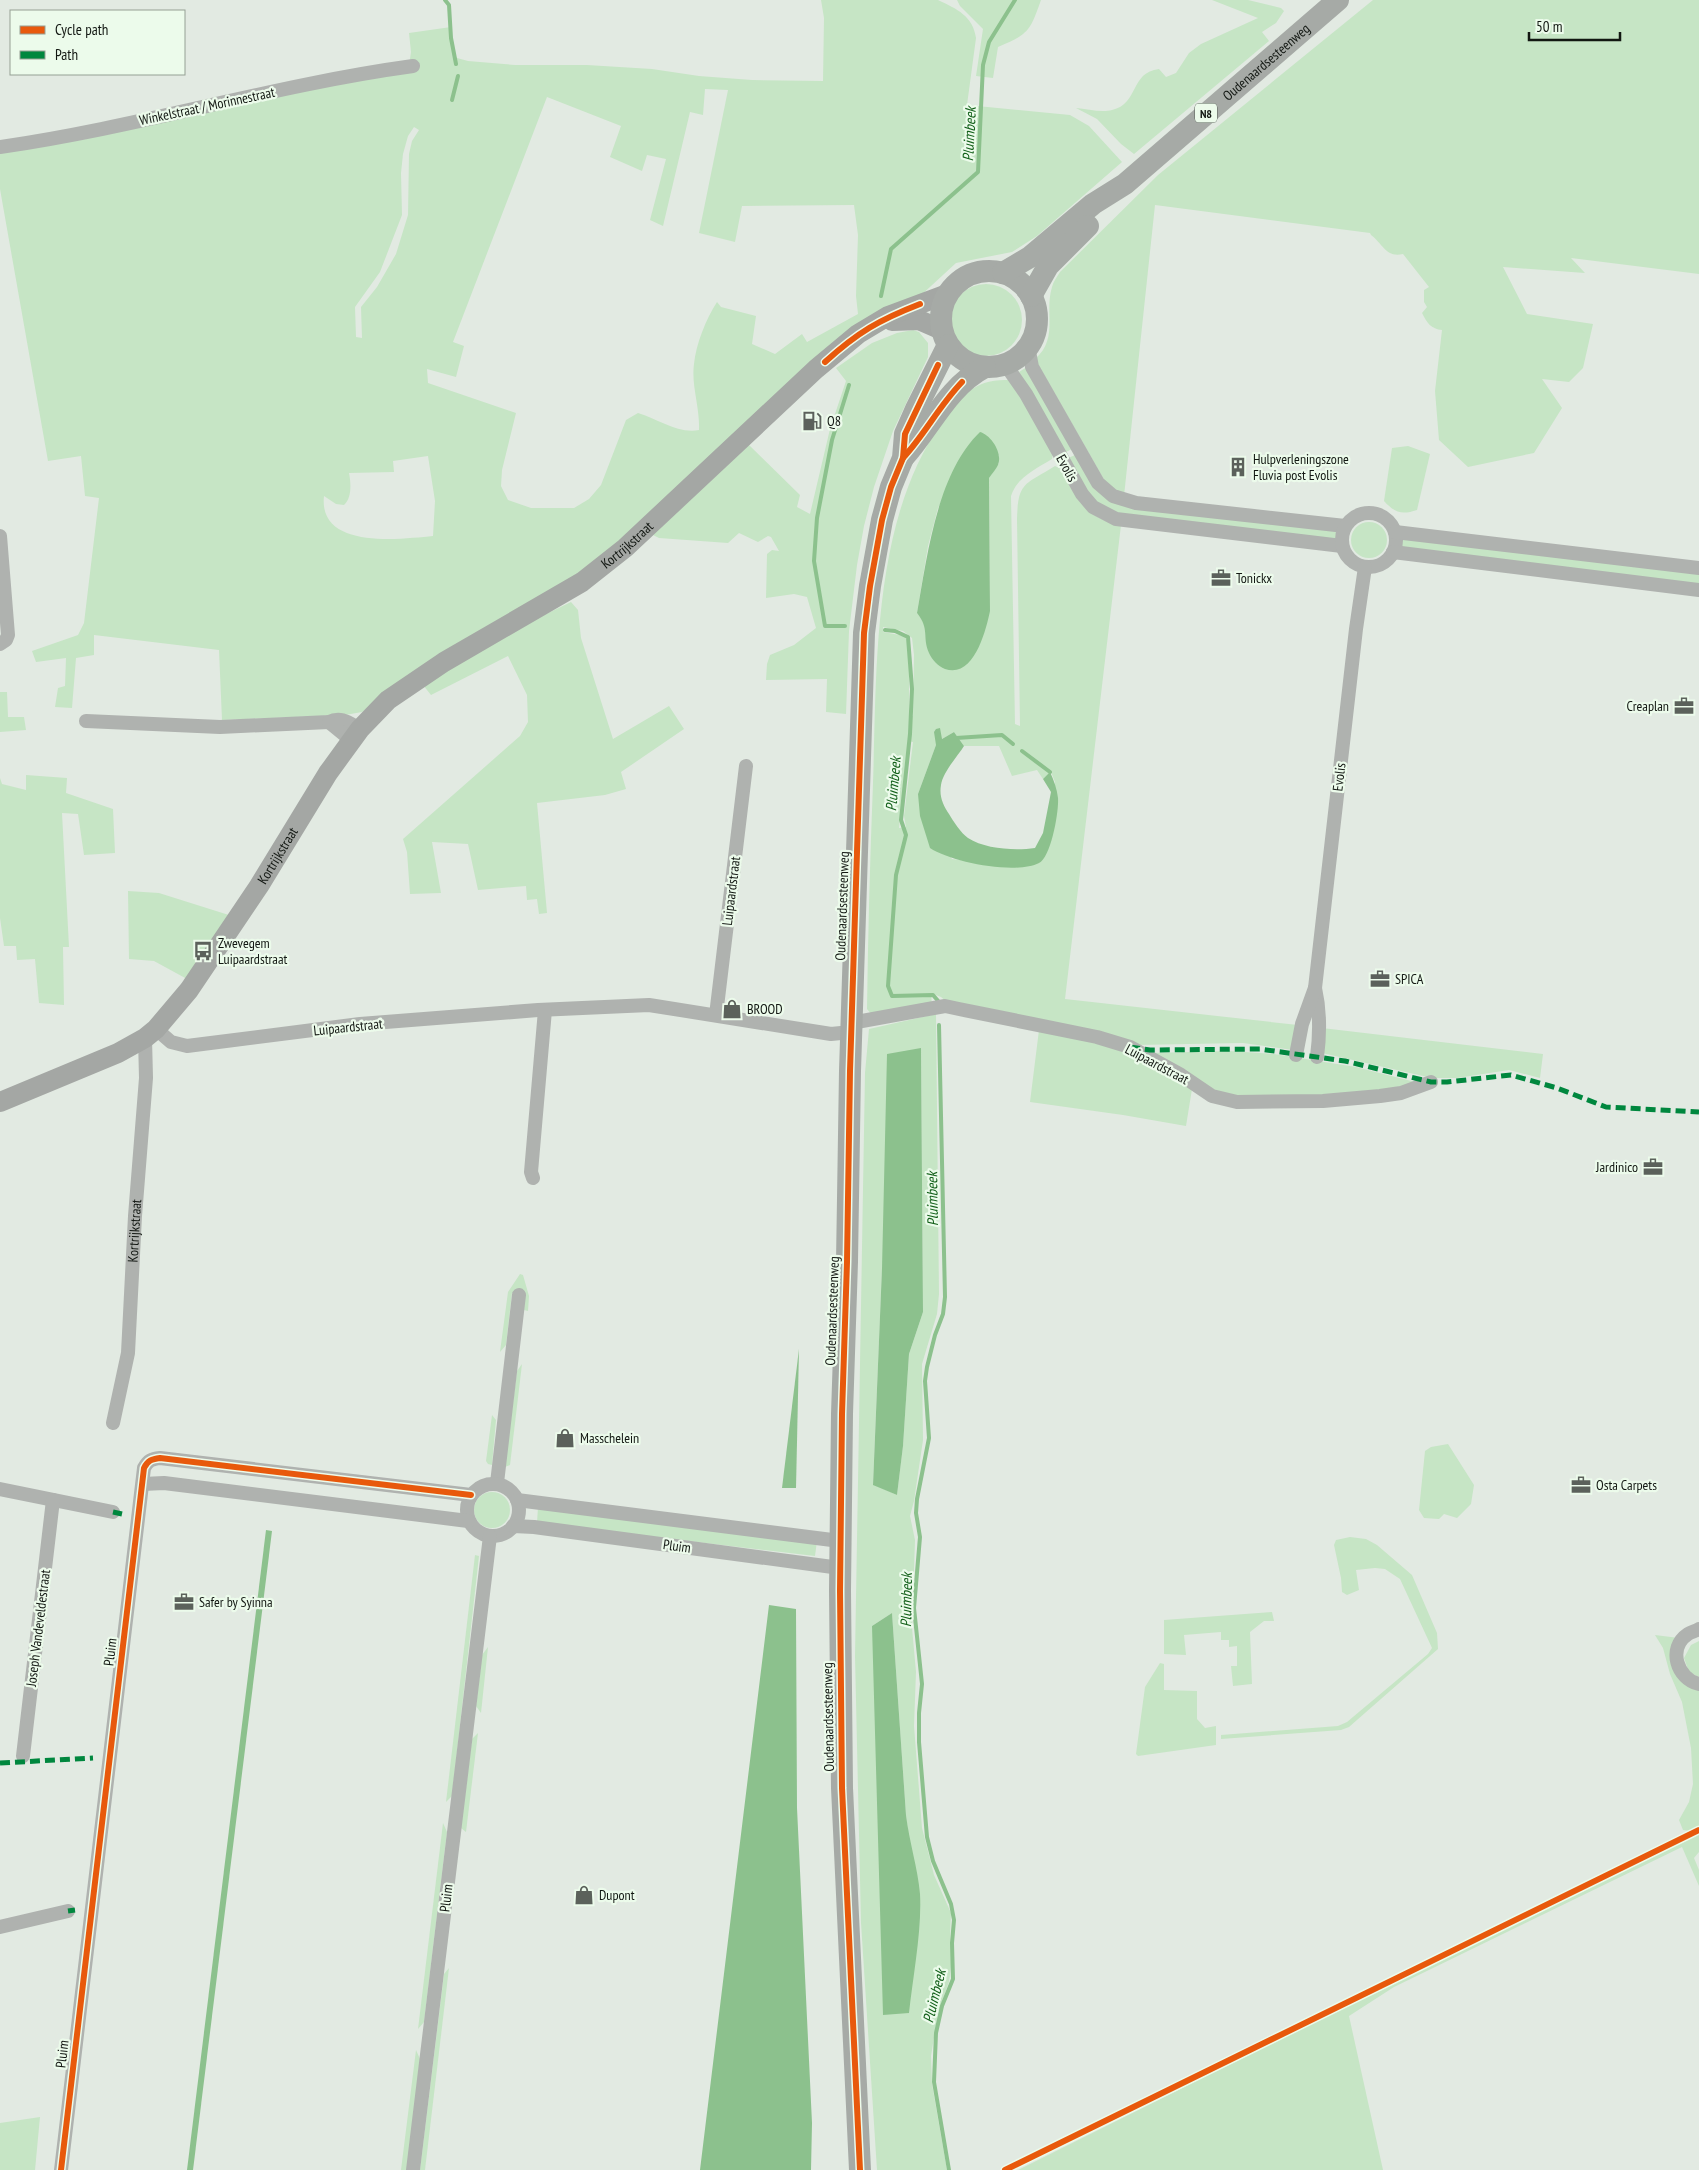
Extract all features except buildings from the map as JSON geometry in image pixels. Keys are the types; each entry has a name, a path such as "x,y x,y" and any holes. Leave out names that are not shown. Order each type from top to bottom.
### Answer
{"main road":[{"name":"Oudenaardsesteenweg","path":"1004,273 1030,257 1093,204 1125,184 1338,0"},
{"name":"Oudenaardsesteenweg","path":"1031,296 1048,266 1097,217 1125,184"},
{"path":"991,270 1004,273 1024,286 1031,296 1036,308 1037,321 1034,334 1028,346 1020,355 995,365 964,360 945,337 942,307 947,294 956,284 972,274 991,270"},
{"name":"Kortrijkstraat","path":"0,1102 118,1052 150,1034 189,990 259,886 328,773 356,735 388,700 444,662 582,582 625,548 816,369 870,326 888,316 947,294"},
{"name":"Kortrijkstraat","path":"870,326 920,320 945,337"},
{"name":"Oudenaardsesteenweg","path":"860,2170 842,1788 840,1541 851,1027 864,633 882,520 891,487 903,458 905,434 945,337"},
{"name":"Oudenaardsesteenweg","path":"903,458 917,442 952,392 972,374 995,365"}],"street":[{"name":"Winkelstraat / Morinnestraat","path":"0,147 41,141 202,108 302,84 413,66"},
{"name":"Evolis","path":"1028,346 1032,367 1098,483 1113,496 1159,506 1345,526"},
{"name":"Evolis","path":"995,365 1026,394 1082,494 1100,512 1116,519 1342,546"},
{"path":"1372,512 1386,519 1395,532 1393,552 1381,564 1365,567 1353,562 1344,552 1342,546 1341,539 1345,526 1356,515 1372,512"},
{"path":"1395,532 1699,568"},
{"path":"0,536 8,635 6,640 0,644"},
{"path":"1393,552 1699,590"},
{"name":"Evolis","path":"1296,1054 1302,1024 1315,988 1356,629 1365,567"},
{"path":"86,721 220,727 329,722 336,718 341,719 356,735"},
{"name":"Luipaardstraat","path":"716,1015 746,766"},
{"name":"Evolis","path":"1315,988 1318,998 1319,1035 1317,1057"},
{"name":"Luipaardstraat","path":"150,1034 187,1046 360,1024 545,1010 649,1005 830,1034 851,1027 945,1006 1097,1038 1130,1047 1181,1075 1212,1096 1237,1102 1323,1101 1380,1096 1401,1093 1431,1082"},
{"path":"533,1178 545,1010"},
{"name":"Kortrijkstraat","path":"113,1423 128,1353 135,1216 150,1034"},
{"path":"497,1483 518,1294"},
{"name":"Pluim","path":"61,2170 144,1468 147,1462 160,1458 471,1495"},
{"path":"143,1484 164,1483 468,1521"},
{"path":"497,1483 509,1489 518,1500 519,1514 514,1526 507,1532 490,1536 474,1528 468,1521 467,1503 471,1495 482,1485 497,1483"},
{"path":"0,1489 113,1512"},
{"name":"Joseph Vandeveldestraat","path":"23,1756 53,1500"},
{"name":"Pluim","path":"518,1500 840,1541"},
{"name":"Pluim","path":"514,1526 534,1527 840,1568"},
{"name":"Pluim","path":"413,2170 490,1536"},
{"path":"1699,1629 1687,1635 1678,1646 1676,1655 1677,1663 1683,1675 1699,1684"},
{"path":"0,1926 68,1911"}],"shaded area":[{"path":"821,0 938,0 945,3 958,10 968,19 976,38 967,105 1070,115 1089,126 1122,162 1037,236 1012,252 956,263 918,298 895,304 621,547 434,662 362,712 345,715 222,720 219,650 94,635 94,655 76,658 72,708 55,707 58,688 65,686 66,658 36,662 32,651 78,635 84,623 99,498 85,496 81,456 48,461 0,189 0,153 409,66 411,52 409,33 451,27 454,54 457,58 468,61 515,65 587,65 652,69 699,76 752,80 823,81 824,18","holes":["705,89 728,90 699,233 735,242 742,206 854,205 858,235 856,296 858,314 807,342 802,334 775,354 752,344 756,316 721,307 717,302 702,332 694,364 693,372 699,430 683,430 638,413 626,420 601,485 589,499 574,508 531,508 508,500 501,486 502,470 516,413 428,383 427,369 456,377 464,346 453,342 547,97 621,126 610,157 642,171 647,155 666,159 650,220 663,226 690,112 703,115","414,127 419,130 412,141 409,154 408,215 396,254 377,287 361,307 362,338 356,337 355,307 380,272 402,215 401,173 403,154 408,136","428,456 435,501 433,536 402,539 364,537 347,533 334,525 326,513 324,496 336,504 344,505 350,494 349,473 394,472 393,461"]},
{"path":"957,0 1041,0 1034,19 1027,30 1016,39 998,47 993,78 976,76 983,29 960,6"},
{"path":"1212,0 1248,0 1281,8 1284,11 1276,23 1262,32 1269,41 1134,154 1121,144 1097,119 1076,108 1104,111 1121,107 1143,76 1150,71 1159,69 1166,77 1176,73 1189,53 1201,44 1258,18"},
{"path":"1373,0 1699,0 1699,274 1571,258 1585,273 1503,267 1527,314 1593,324 1583,368 1569,382 1542,379 1562,408 1534,453 1468,467 1439,440 1435,391 1442,330 1430,325 1422,313 1427,307 1424,302 1424,290 1429,287 1403,254 1397,255 1389,252 1370,233 1155,205 1124,496 1107,485 1035,359 1047,343 1050,325 1050,297 1054,281 1060,272 1158,175"},
{"path":"986,284 1006,290 1016,300 1022,320 1016,340 1006,350 986,356 966,350 956,340 950,320 956,300 966,290"},
{"path":"913,330 919,332 928,343 928,357 893,431 874,487 864,526 849,631 846,714 826,712 827,679 766,680 767,664 770,655 794,645 816,628 807,597 794,594 766,598 767,554 772,550 779,551 771,537 768,536 758,542 739,533 728,543 659,538 653,535 749,445 800,495 797,507 810,514 830,429 846,381 836,368 872,343 897,333"},
{"path":"1027,367 1074,448 1064,453 1019,372"},
{"path":"1008,380 1014,385 1053,454 1052,459 1022,479 1011,496 1015,724 1020,726 1017,519 1019,497 1025,485 1055,466 1059,468 1077,497 1090,512 1108,522 1121,525 1065,999 1298,1025 1293,1050 1243,1043 1136,1045 948,1003 941,997 931,993 932,1006 872,1015 867,1009 878,643 890,549 902,504 919,461 942,422 969,391 986,382","holes":["965,451 999,455 999,463 989,478 990,611 927,646 924,622 917,613 928,546 938,508","883,627 903,631 912,638 914,655 913,716 909,716 909,644 905,636 883,632","954,732 964,746 999,746 1012,776 1037,770 1043,779 1051,772 1055,782 1039,863 952,859 918,794 936,745","908,741 913,742 904,816 906,827 899,828"]},
{"path":"980,432 992,441 999,455 998,465 989,478 990,611 982,640 971,660 964,667 955,670 945,669 930,656 925,628 917,613 930,542 944,493 953,470 965,449"},
{"path":"1408,446 1430,454 1417,510 1403,513 1395,510 1384,501 1392,448"},
{"path":"1075,455 1105,497 1338,530 1337,542 1126,517 1097,505 1066,459"},
{"path":"1369,522 1376,523 1382,527 1386,533 1386,547 1382,553 1376,557 1369,558 1362,557 1356,553 1352,547 1351,540 1352,533 1356,527 1362,523"},
{"path":"1400,537 1699,573 1699,585 1399,549"},
{"path":"571,602 578,610 581,638 613,739 669,706 684,729 621,772 626,789 605,795 537,803 547,913 539,914 537,899 527,900 526,886 478,890 468,844 432,842 441,893 410,894 407,852 403,839 520,736 528,722 527,695 508,656 431,695 423,685 521,626"},
{"path":"0,692 7,692 8,717 24,717 26,730 0,732"},
{"path":"940,728 942,739 954,732 964,746 942,780 942,800 960,830 975,842 1000,848 1035,848 1043,833 1051,792 1043,779 1050,772 1058,795 1058,805 1051,843 1039,863 1015,868 983,865 953,858 930,848 920,816 918,794 936,745 934,732"},
{"path":"26,775 67,778 66,793 113,809 115,853 84,855 78,814 62,813 69,947 63,947 64,1005 39,1003 35,959 17,960 16,946 4,946 0,918 0,778 2,784 26,790"},
{"path":"128,891 159,893 232,916 187,979 154,961 129,959"},
{"path":"936,1014 939,1294 937,1314 922,1364 923,1440 910,1516 915,1540 912,1628 916,1672 914,1726 922,1828 934,1875 951,1913 950,1937 952,1959 949,1982 938,2013 931,2056 932,2084 947,2170 877,2170 861,1923 855,1656 865,1073 869,1029","holes":["921,1048 923,1312 909,1354 903,1446 897,1495 873,1484 882,1268","892,1613 906,1815 909,1841 872,1626"]},
{"path":"1322,1028 1543,1054 1540,1078 1509,1070 1457,1078 1432,1078 1322,1053"},
{"path":"1039,1030 1103,1043 1138,1055 1192,1089 1186,1126 1030,1102"},
{"path":"921,1048 923,1312 909,1354 903,1446 897,1495 873,1485 882,1268 887,1054"},
{"path":"1229,1051 1274,1054 1356,1067 1423,1084 1321,1098 1225,1096 1150,1053"},
{"path":"520,1274 523,1275 529,1296 528,1311 524,1310 525,1295 512,1293 506,1345 500,1352 508,1292"},
{"path":"799,1349 796,1488 782,1488"},
{"path":"522,1364 510,1465 505,1467 517,1371"},
{"path":"492,1415 496,1420 492,1465 486,1461"},
{"path":"1448,1444 1474,1485 1471,1504 1457,1518 1444,1514 1439,1519 1424,1518 1419,1510 1425,1451 1431,1447"},
{"path":"492,1492 504,1498 510,1510 504,1522 492,1528 480,1522 474,1510 480,1498"},
{"path":"538,1507 817,1541 815,1556 537,1523"},
{"path":"266,1530 272,1531 193,2170 187,2170"},
{"path":"1350,1537 1366,1539 1377,1545 1412,1575 1437,1633 1438,1649 1349,1727 1341,1730 1221,1739 1221,1735 1338,1726 1347,1722 1428,1654 1432,1648 1400,1579 1385,1569 1356,1570 1359,1590 1347,1595 1342,1592 1334,1545 1336,1540"},
{"path":"475,1555 479,1556 452,1796 446,1802"},
{"path":"769,1605 796,1609 797,1808 812,2123 811,2170 700,2170"},
{"path":"1272,1612 1274,1621 1264,1621 1250,1632 1252,1684 1233,1686 1231,1666 1237,1666 1237,1646 1229,1647 1229,1640 1221,1640 1221,1632 1184,1635 1186,1655 1164,1654 1164,1620"},
{"path":"892,1613 906,1815 919,1884 920,1908 909,2013 883,2015 872,1626"},
{"path":"1655,1635 1679,1638 1673,1647 1699,1689 1699,1826 1690,1831 1683,1830 1679,1820 1689,1802 1693,1784 1691,1748 1682,1702 1670,1674 1663,1648"},
{"path":"1699,1641 1699,1677 1689,1672 1684,1658 1691,1645"},
{"path":"488,1647 481,1713 476,1706 482,1655"},
{"path":"1160,1663 1164,1664 1164,1690 1197,1691 1197,1719 1205,1728 1216,1726 1216,1745 1138,1756 1136,1754 1145,1687"},
{"path":"478,1733 466,1832 461,1828 472,1739"},
{"path":"443,1823 447,1832 424,2022 418,2029"},
{"path":"1699,1831 1699,1852 1694,1858 1699,1870 1699,1886 1682,1847 1394,1987 1349,2016 1383,2170 1018,2170"},
{"path":"449,1968 425,2170 420,2170 444,1974"},
{"path":"416,2050 420,2059 407,2170 401,2170"},
{"path":"40,2117 35,2170 0,2170 0,2123"}],"waterway":[{"path":"445,0 449,5 451,38 456,64"},
{"name":"Pluimbeek","path":"881,296 891,249 978,172 983,65 989,42 1015,0"},
{"path":"452,100 458,76"},
{"name":"Pluimbeek","path":"845,626 825,626 814,561 817,518 832,440 849,385"},
{"name":"Pluimbeek","path":"885,630 895,631 908,637 912,689 910,734 901,820 906,835 896,875 888,986 892,996 933,995 939,1002"},
{"path":"956,738 1002,735 1013,744"},
{"path":"1022,751 1050,772"},
{"name":"Pluimbeek","path":"939,1025 945,1297 943,1314 935,1335 925,1381 929,1438 917,1499 916,1513 920,1537 914,1608 922,1684 919,1742 927,1837 933,1861 951,1904 954,1920 952,1943 953,1979 942,2006 936,2033 934,2082 949,2170"}],"marked path":[{"path":"1130,1047 1150,1050 1260,1049 1345,1061 1431,1082 1511,1075 1557,1088 1606,1107 1699,1112"},
{"path":"113,1512 122,1514"},
{"path":"0,1763 93,1758"},
{"path":"68,1911 75,1910"}],"cycle path":[{"path":"825,362 870,328 920,304"},
{"path":"860,2170 842,1788 840,1591 850,1071 864,633 882,520 891,487 903,458 905,434 938,365"},
{"path":"903,458 962,382"},
{"path":"61,2170 144,1468 147,1463 150,1460 160,1458 471,1495"},
{"path":"1005,2170 1699,1830"}],"place":[{"name":"Q8","path":"812,421"},
{"name":"Hulpverleningszone Fluvia post Evolis","path":"1238,467"},
{"name":"Tonickx","path":"1221,578"},
{"name":"Creaplan","path":"1684,706"},
{"name":"Zwevegem Luipaardstraat","path":"203,951"},
{"name":"SPICA","path":"1380,979"},
{"name":"BROOD","path":"732,1009"},
{"name":"Jardinico","path":"1653,1167"},
{"name":"Masschelein","path":"565,1438"},
{"name":"Osta Carpets","path":"1581,1485"},
{"name":"Safer by Syinna","path":"184,1602"},
{"name":"Dupont","path":"584,1895"}]}
